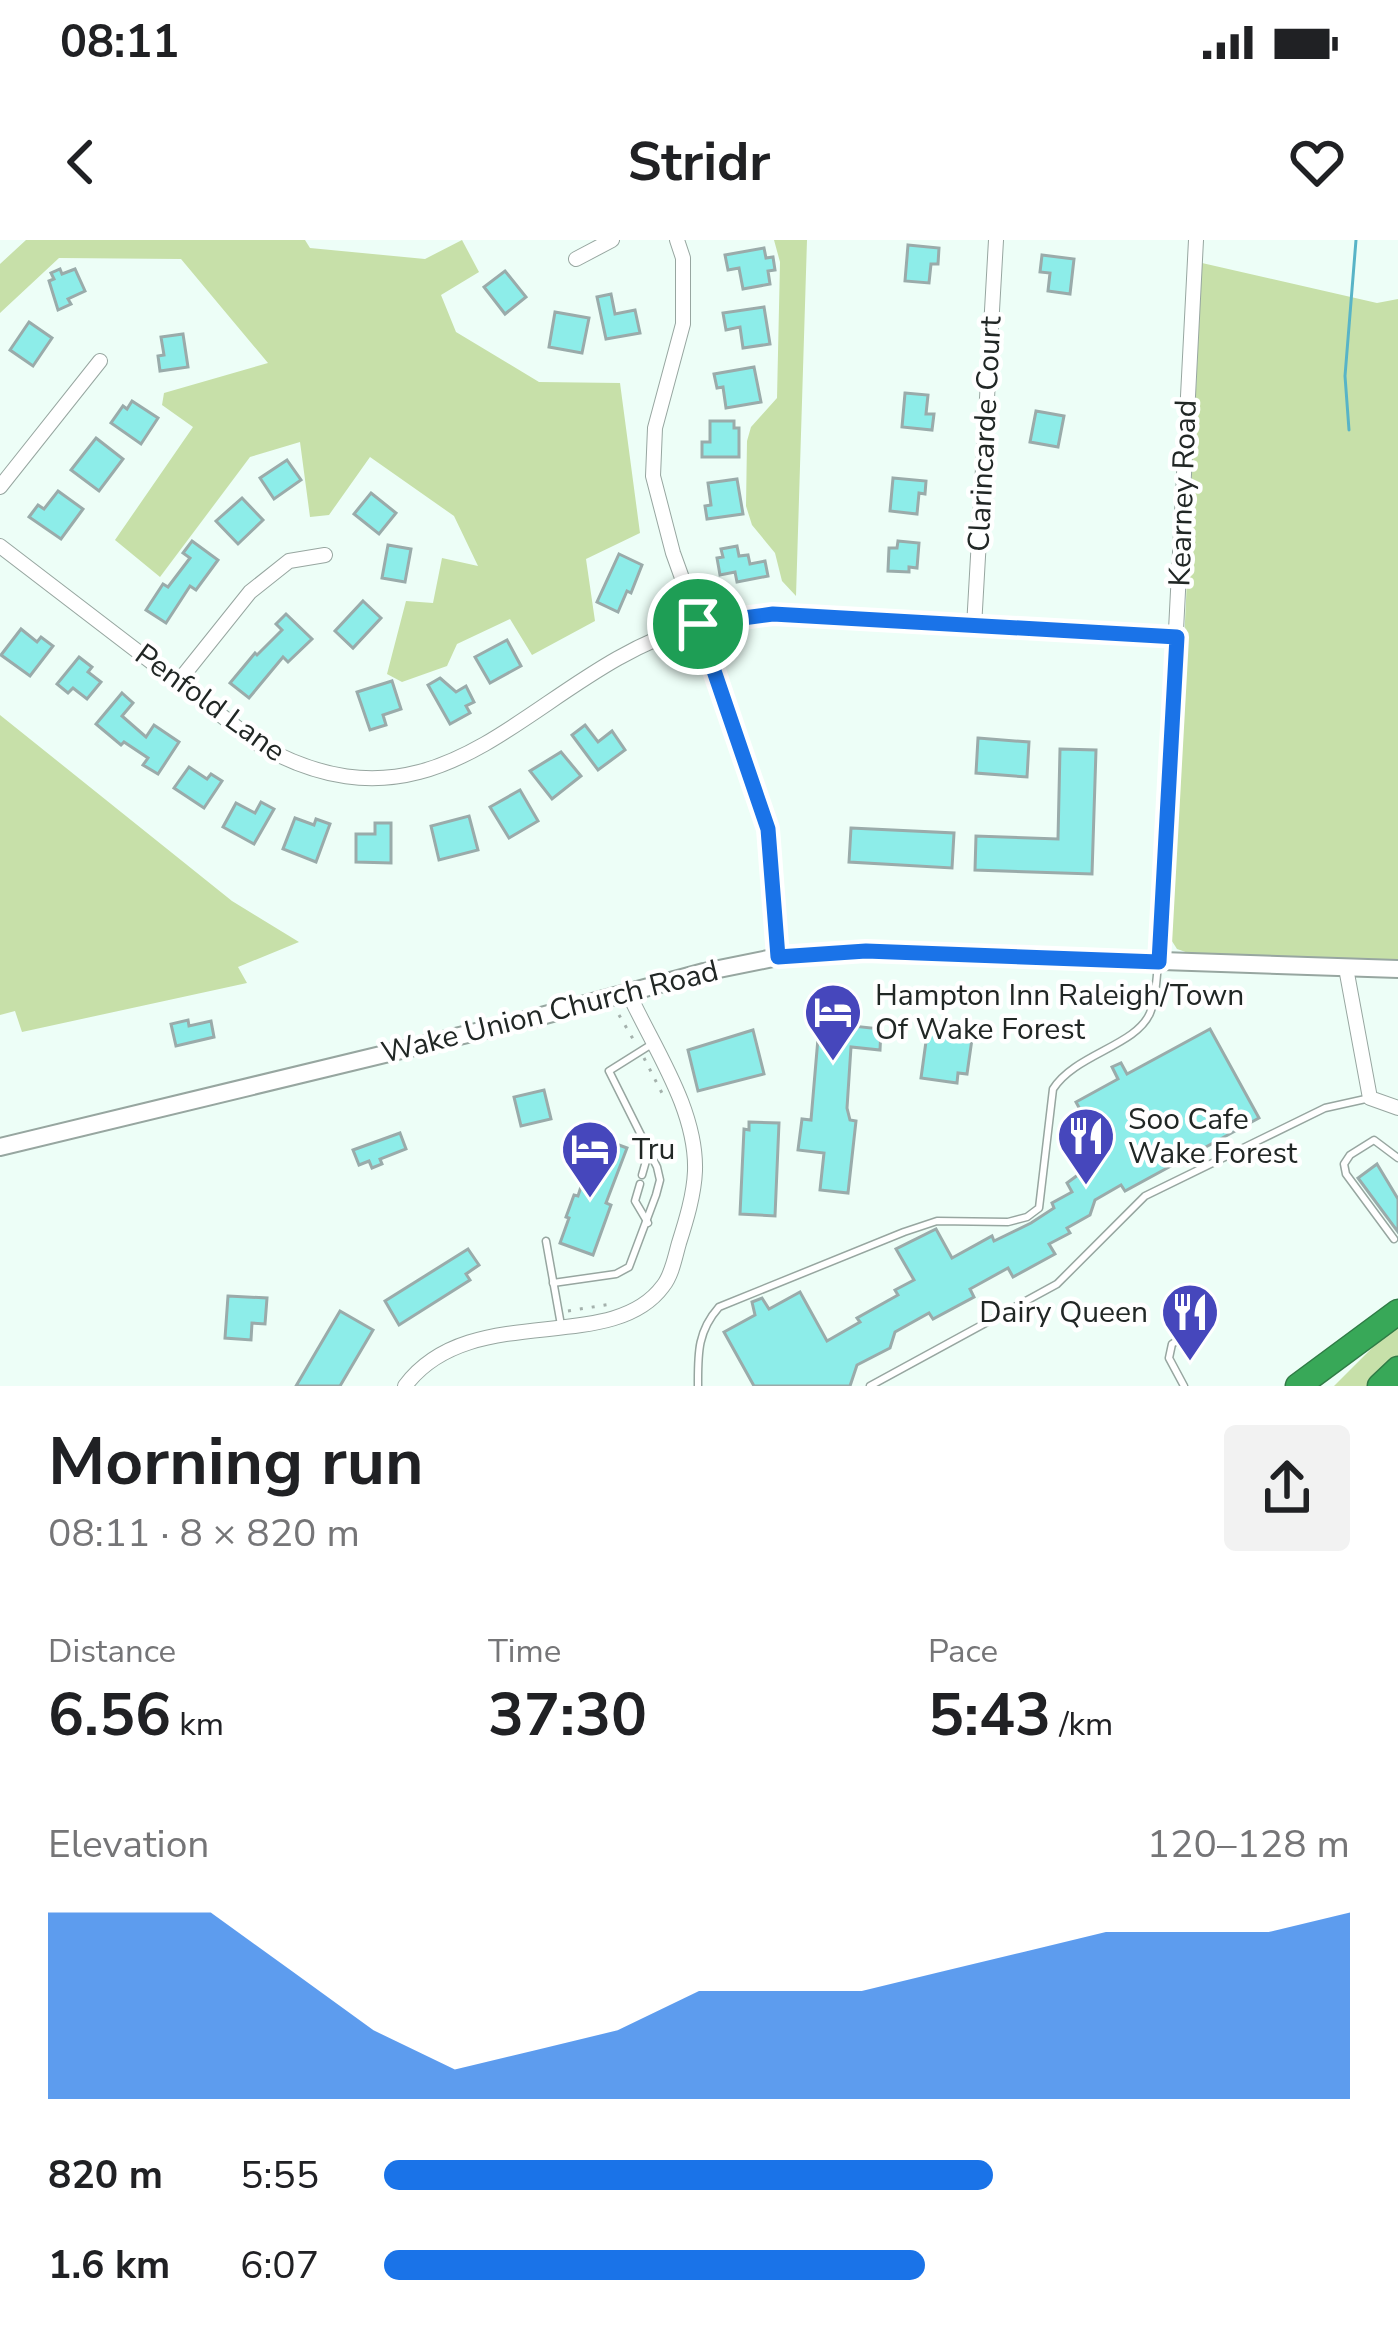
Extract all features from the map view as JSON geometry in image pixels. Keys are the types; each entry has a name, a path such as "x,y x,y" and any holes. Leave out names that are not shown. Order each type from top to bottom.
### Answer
{"highway":[{"path":"1298,1386 1398,1314"},
{"path":"1325,1386 1398,1314"},
{"path":"1380,1386 1398,1369"}],"street":[{"path":"576,259 612,240"},
{"path":"677,240 683,258 683,324 655,428 653,476 673,553 768,829 778,957"},
{"name":"Clarincarde Court","path":"974,627 996,240"},
{"name":"Kearney Road","path":"1159,962 1196,240"},
{"path":"0,487 100,361"},
{"name":"Penfold Lane","path":"0,546 260,746 294,765 339,778 404,777 438,768 508,733 639,645 698,624 773,614 1177,637"},
{"path":"178,682 250,592 290,561 325,555"},
{"name":"Wake Union Church Road","path":"0,1147 778,957 866,951 1398,969"},
{"path":"1346,968 1370,1098 1398,1108"},
{"path":"406,1386 450,1347 616,1318 644,1304 664,1286 674,1264 695,1171 688,1118 644,1045 628,992"}],"lane":[{"path":"698,1386 698,1343 705,1322 719,1307 938,1221 1008,1222 1039,1208 1053,1089 1063,1073 1144,1026 1153,1009 1159,962"},
{"path":"553,1283 623,1271 635,1259 659,1180 650,1151 609,1071 644,1045"},
{"path":"870,1386 1058,1284 1145,1196 1325,1108 1370,1098"},
{"path":"1394,1239 1346,1174 1344,1164 1374,1140 1398,1158"},
{"path":"643,1175 650,1151"},
{"path":"640,1184 635,1201 647,1222"},
{"path":"546,1241 561,1325"},
{"path":"1184,1386 1169,1358 1172,1344 1209,1320"}],"path":[{"path":"619,1015 644,1045"}],"green space":[{"path":"26,240 305,240 310,248 425,259 462,240 479,272 441,295 456,332 539,382 620,383 640,533 586,559 595,621 532,655 510,619 457,644 447,666 402,682 387,674 406,601 433,603 442,558 478,566 454,516 370,457 329,515 310,517 300,442 250,457 160,577 115,540 193,427 162,405 164,393 268,363 181,259 59,258 0,313 0,264"},
{"path":"774,240 807,240 796,596 782,581 775,553 752,525 746,506 751,427 777,398 780,262"},
{"path":"1202,263 1377,303 1398,299 1398,961 1197,956 1177,949 1170,938"},
{"path":"0,715 232,901 299,942 238,967 247,983 22,1032 15,1011 0,1015"},
{"path":"1398,1322 1398,1358 1369,1386 1334,1386"}],"building":[{"path":"908,245 939,248 929,283 905,281"},
{"path":"764,248 766,258 773,257 770,284 743,289 739,268 728,270 725,255"},
{"path":"1042,255 1074,259 1070,294 1048,291 1050,273 1040,272"},
{"path":"60,269 62,274 75,269 85,291 58,310 49,281 54,279 51,273"},
{"path":"505,271 526,297 505,314 484,287"},
{"path":"611,294 615,314 635,310 640,333 606,339 597,297"},
{"path":"764,307 770,344 743,348 740,327 726,330 723,313"},
{"path":"555,312 589,318 582,353 549,347"},
{"path":"29,322 52,338 33,366 10,350"},
{"path":"183,334 188,367 160,371 161,337"},
{"path":"754,367 761,402 726,408 723,387 717,388 714,374"},
{"path":"905,393 928,395 926,414 934,414 932,430 902,427"},
{"path":"132,401 158,418 141,444 111,423"},
{"path":"1036,411 1064,416 1058,447 1030,442"},
{"path":"710,421 734,421 734,428 739,428 739,457 702,457 702,442 710,442"},
{"path":"96,438 123,459 99,491 71,470"},
{"path":"287,460 301,480 274,499 260,478"},
{"path":"893,478 926,481 917,514 890,511"},
{"path":"737,479 743,514 707,519 705,506 711,505 708,483"},
{"path":"58,491 83,509 61,539 29,517 38,505 44,509"},
{"path":"371,493 396,513 379,534 354,514"},
{"path":"242,498 263,520 238,544 216,521"},
{"path":"192,541 218,560 196,590 190,586 166,623 146,610 163,584 168,587 190,558 183,553"},
{"path":"898,541 919,543 917,568 888,571 889,548 897,548"},
{"path":"388,545 411,549 405,582 382,578"},
{"path":"737,546 739,556 748,555 750,564 765,561 768,576 737,582 735,572 720,575 717,558 723,557 721,549"},
{"path":"619,554 642,565 618,612 597,602"},
{"path":"363,601 381,618 353,648 335,631"},
{"path":"286,614 312,639 288,662 283,657 249,698 230,683 282,630 276,624"},
{"path":"21,629 37,642 41,637 53,646 30,676 1,655"},
{"path":"507,640 521,666 490,683 475,657"},
{"path":"79,657 101,682 87,699 57,684"},
{"path":"440,678 456,692 466,686 474,702 466,706 470,713 450,724 428,685"},
{"path":"392,681 401,709 383,715 386,725 370,730 357,692"},
{"path":"122,693 133,703 122,716 146,737 154,725 179,742 158,774 143,765 148,758 124,742 121,745 96,724"},
{"path":"585,725 598,742 612,731 625,750 598,770 572,735"},
{"path":"978,738 1029,742 1027,777 976,773"},
{"path":"1060,749 1096,750 1092,874 975,870 976,836 1058,839"},
{"path":"561,752 581,776 552,799 530,771"},
{"path":"189,767 207,779 211,774 222,781 204,808 174,788"},
{"path":"520,790 538,821 509,838 490,807"},
{"path":"261,802 274,809 254,844 223,827 236,803 255,813"},
{"path":"469,816 478,850 439,860 431,826"},
{"path":"295,818 314,825 316,819 330,824 316,862 283,849"},
{"path":"375,823 391,823 391,863 356,862 356,834 375,834"},
{"path":"851,828 954,833 952,868 849,862"},
{"name":"Hampton Inn Raleigh/Town Of Wake Forest","path":"820,1015 852,1018 852,1026 881,1029 880,1050 851,1047 847,1108 850,1120 856,1121 848,1193 820,1190 824,1153 798,1150 802,1119 811,1120"},
{"path":"188,1020 189,1026 211,1021 214,1037 176,1046 171,1024"},
{"path":"941,1022 951,1023 951,1029 973,1032 967,1074 958,1073 957,1083 921,1078 928,1027 941,1029"},
{"path":"1210,1029 1259,1118 1125,1191 1121,1185 1095,1200 1090,1215 1049,1244 1055,1254 1013,1277 1008,1268 970,1289 974,1297 895,1332 890,1348 857,1365 850,1386 754,1386 724,1332 755,1315 752,1302 762,1298 769,1309 800,1292 827,1341 914,1280 896,1249 936,1229 952,1258 992,1236 994,1241 1031,1223 1072,1192 1067,1183 1105,1155 1076,1102 1118,1079 1112,1067 1121,1063 1127,1074"},
{"path":"753,1030 764,1074 698,1091 688,1050"},
{"path":"544,1090 551,1119 521,1126 514,1097"},
{"path":"749,1122 779,1123 775,1216 740,1214 744,1129 749,1130"},
{"path":"400,1133 406,1149 380,1159 382,1164 372,1168 369,1161 359,1165 353,1150"},
{"name":"Tru","path":"597,1137 627,1148 593,1255 560,1243"},
{"path":"1377,1164 1398,1199 1398,1232 1358,1178"},
{"path":"468,1249 479,1265 466,1274 470,1280 399,1325 385,1301"},
{"path":"228,1296 267,1298 265,1324 252,1323 251,1340 225,1338"},
{"path":"340,1311 373,1330 340,1386 296,1386"}],"waterway":[{"path":"1349,430 1345,376 1356,240"}],"place":[{"name":"Hampton Inn Raleigh/Town Of Wake Forest","path":"833,1063"},
{"name":"Soo Cafe Wake Forest","path":"1086,1187"},
{"name":"Tru","path":"590,1200"},
{"name":"Dairy Queen","path":"1190,1363"}],"route":[{"path":"773,614 1177,637 1159,962 866,951 778,957 768,829 698,624 773,614"}]}
